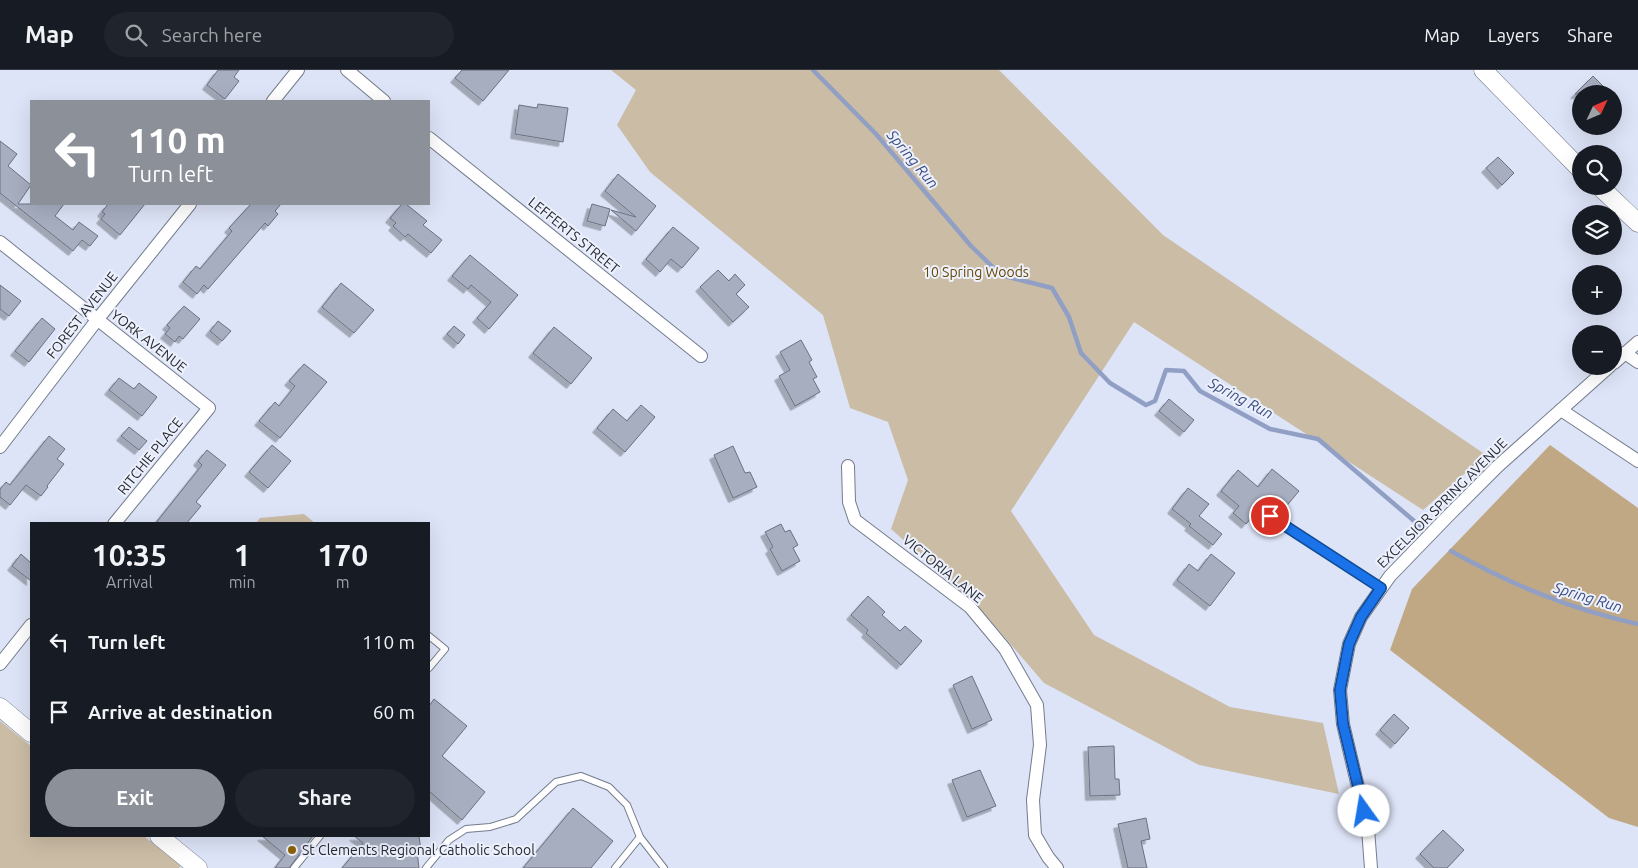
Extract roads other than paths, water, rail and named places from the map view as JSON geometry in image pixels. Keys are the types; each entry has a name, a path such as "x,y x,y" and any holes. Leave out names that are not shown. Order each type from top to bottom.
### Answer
{"street":[{"path":"274,100 298,70"},
{"path":"347,70 383,100"},
{"path":"1483,70 1572,161"},
{"name":"LEFFERTS STREET","path":"430,139 701,356"},
{"path":"1608,195 1638,223"},
{"name":"FOREST AVENUE","path":"0,447 97,320 189,205"},
{"name":"YORK AVENUE","path":"0,242 209,408"},
{"path":"1622,356 1638,342"},
{"path":"1625,353 1638,362"},
{"name":"EXCELSIOR SPRING AVENUE","path":"1370,868 1368,829 1343,724 1340,690 1349,644 1361,617 1390,576 1498,466 1600,375"},
{"name":"RITCHIE PLACE","path":"116,522 209,408"},
{"path":"1562,410 1638,461"},
{"name":"VICTORIA LANE","path":"848,466 849,502 856,520 970,607 1005,649 1037,705 1040,745 1033,800 1035,835 1057,868"},
{"path":"0,664 30,627"},
{"path":"0,707 30,732"},
{"path":"160,837 198,868"}],"lane":[{"path":"1270,516 1381,588"},
{"path":"430,637 444,649 430,667"},
{"path":"426,868 449,840 466,829 490,827 516,819 556,782 581,776 608,788 627,806 640,837 664,868"},
{"path":"294,868 319,837"},
{"path":"615,868 640,837"}],"waterway":[{"name":"Spring Run","path":"813,70 876,134 971,246 1001,275 1052,288 1069,317 1081,353 1110,383 1146,405 1155,401 1166,370 1184,371 1200,391 1270,429 1318,439 1420,526"},
{"name":"Spring Run","path":"1451,551 1496,575 1542,595 1589,611 1638,624"}],"place":[{"name":"St Clements Regional Catholic School","path":"292,850"}],"park label":[{"name":"10 Spring Woods","path":"976,272"}]}
